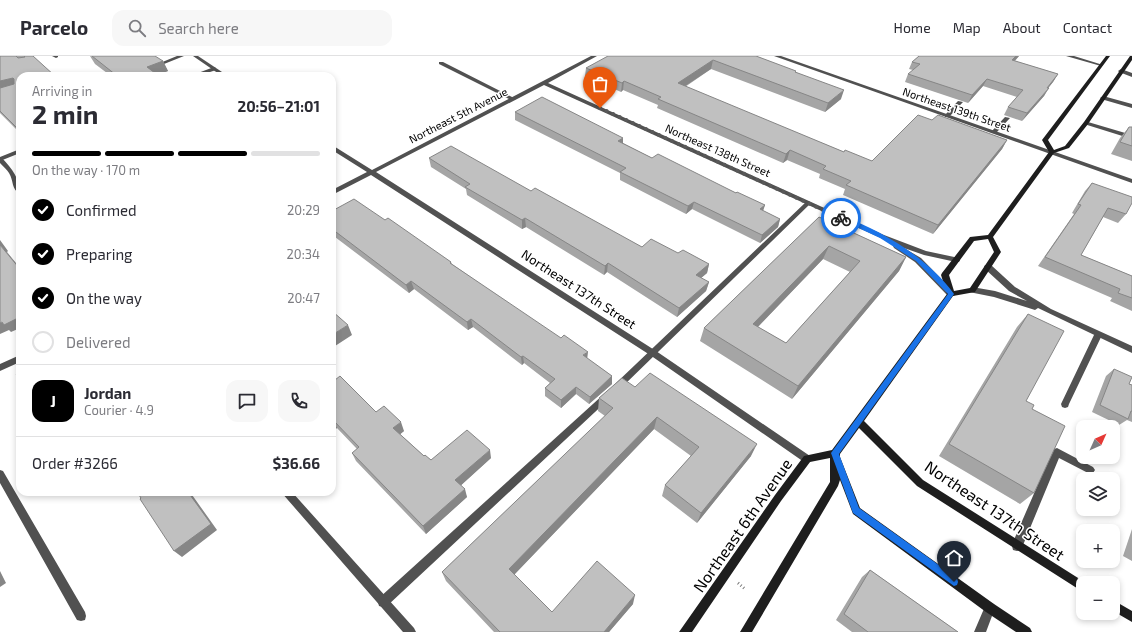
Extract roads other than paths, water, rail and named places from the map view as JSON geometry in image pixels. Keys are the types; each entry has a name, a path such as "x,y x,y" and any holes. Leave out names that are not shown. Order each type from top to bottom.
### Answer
{"main road":[{"path":"1052,152 1045,140 1108,56"},
{"path":"951,294 945,276 956,260 972,239 990,237 1052,152 1067,148 1132,56"},
{"path":"1123,60 1125,65"},
{"path":"746,632 835,483 835,453 951,294 972,290 998,252 990,237"},
{"name":"Northeast 137th Street","path":"858,421 920,483 1076,583"},
{"path":"835,453 856,511 990,608 1026,632"},
{"name":"Northeast 6th Avenue","path":"685,632 778,498 807,459 835,453"},
{"path":"1120,609 1132,617"}],"street":[{"path":"162,63 182,56"},
{"path":"194,56 220,72"},
{"name":"Northeast 5th Avenue","path":"336,191 595,56"},
{"name":"Northeast 139th Street","path":"776,56 1132,181"},
{"path":"1068,56 1101,66"},
{"path":"441,63 513,99"},
{"path":"204,72 214,68"},
{"path":"1121,71 1132,74"},
{"name":"Northeast 138th Street","path":"544,83 882,237 924,253 956,260"},
{"path":"1103,98 1132,106"},
{"path":"947,116 960,102"},
{"path":"994,132 1007,118"},
{"path":"1086,123 1132,137"},
{"name":"Northeast 137th Street","path":"336,150 653,353 807,459"},
{"path":"16,153 0,159 13,174 16,187"},
{"path":"383,602 653,353 808,203"},
{"name":"Northeast 138th Street","path":"882,237 918,260 951,294"},
{"path":"988,267 1012,289 1048,311 1132,350"},
{"path":"972,290 995,294 1048,311"},
{"path":"1065,404 1098,334"},
{"path":"0,368 16,360"},
{"path":"1017,546 1057,452 1090,470"},
{"path":"0,474 81,616"},
{"path":"290,496 410,632"},
{"path":"980,632 990,608"}]}
